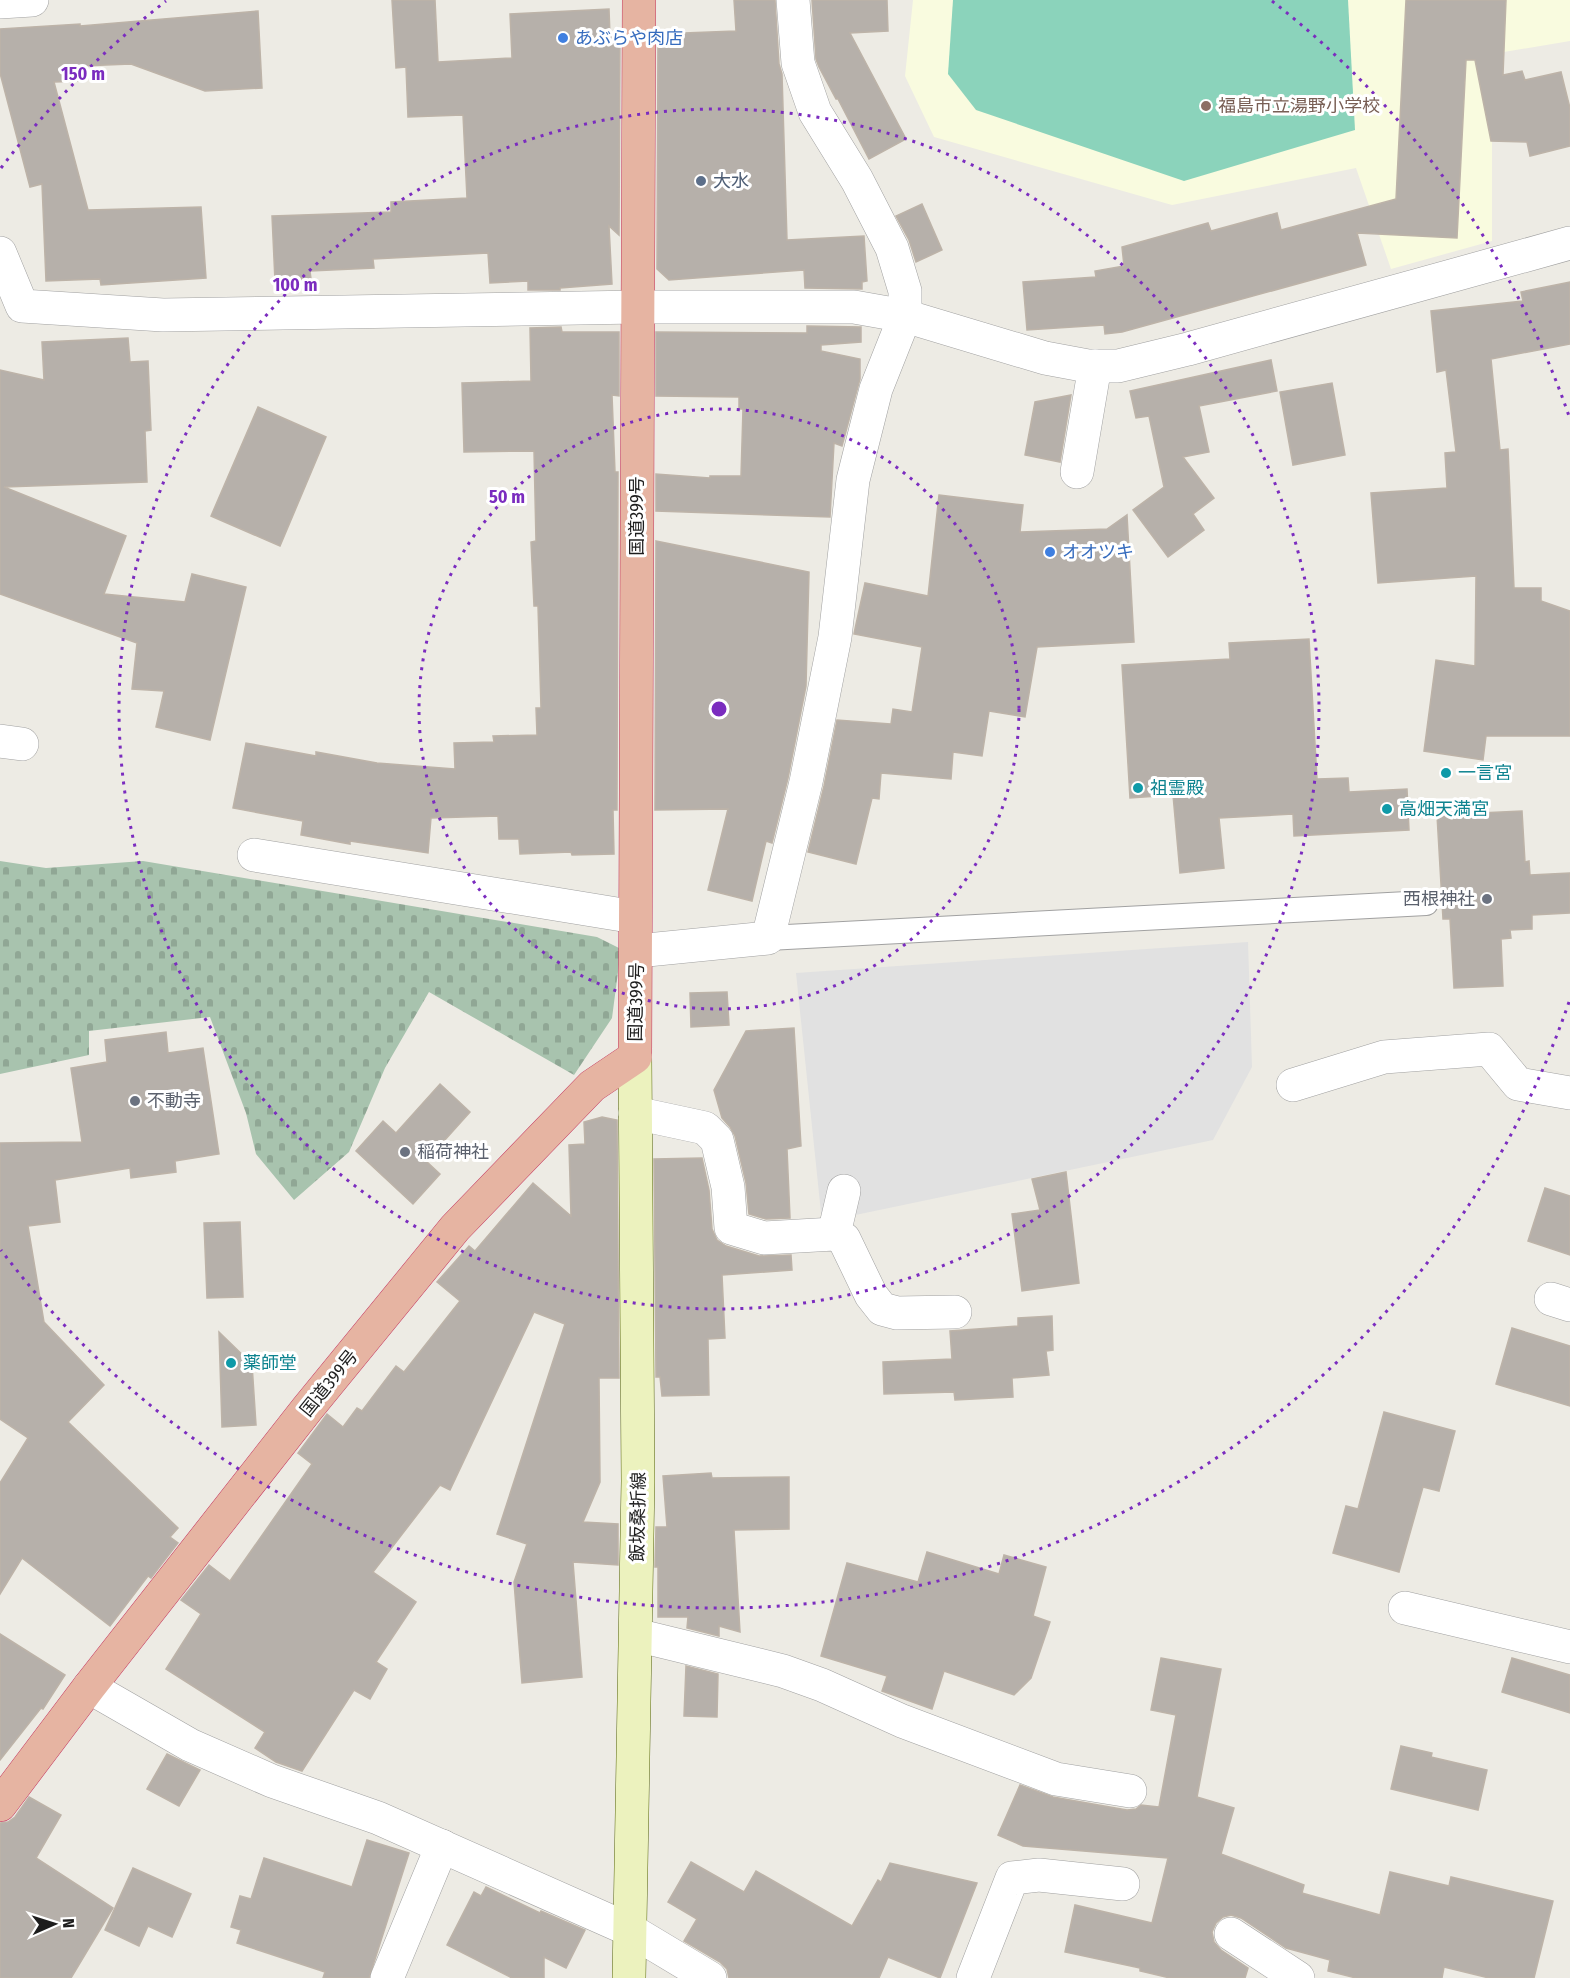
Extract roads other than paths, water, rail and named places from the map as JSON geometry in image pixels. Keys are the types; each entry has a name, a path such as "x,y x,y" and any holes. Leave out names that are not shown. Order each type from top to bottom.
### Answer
{"highway":[{"name":"国道399号","path":"0,1805 89,1687 454,1228 592,1086 635,1057 639,0"}],"main road":[{"name":"飯坂桑折線","path":"629,1978 638,1482 635,1057"}],"street":[{"path":"0,2 32,0"},
{"path":"637,951 768,938 806,783 835,637 853,480 876,389 905,316 905,291 892,248 857,180 814,112 798,63 794,0"},
{"path":"0,253 22,306 163,315 638,307 854,307 905,316 1045,358 1095,366 1118,366 1188,349 1570,243"},
{"path":"1077,472 1095,366"},
{"path":"254,855 636,917"},
{"path":"1293,1085 1384,1057 1489,1050 1518,1084 1570,1093"},
{"path":"635,1113 705,1128 717,1140 728,1187 731,1228 764,1238 834,1234 844,1239 871,1295 882,1309 897,1313 955,1312"},
{"path":"834,1234 844,1191"},
{"path":"1405,1608 1570,1647"},
{"path":"636,1635 783,1671 822,1685 902,1721 1056,1779 1130,1791"},
{"path":"89,1687 190,1745 272,1781 378,1818 630,1930 710,1978"},
{"path":"387,1978 442,1846"},
{"path":"973,1978 1012,1878 1039,1875 1123,1884"},
{"path":"1231,1934 1298,1978"}],"lane":[{"path":"768,938 1426,903"}],"place":[{"name":"あぶらや肉店","path":"563,38"},
{"name":"福島市立湯野小学校","path":"1206,106"},
{"name":"大水","path":"701,181"},
{"name":"オオツキ","path":"1050,552"},
{"name":"一言宮","path":"1446,773"},
{"name":"祖霊殿","path":"1138,788"},
{"name":"高畑天満宮","path":"1387,809"},
{"name":"西根神社","path":"1487,899"},
{"name":"不動寺","path":"135,1101"},
{"name":"稲荷神社","path":"405,1152"},
{"name":"薬師堂","path":"231,1363"}]}
